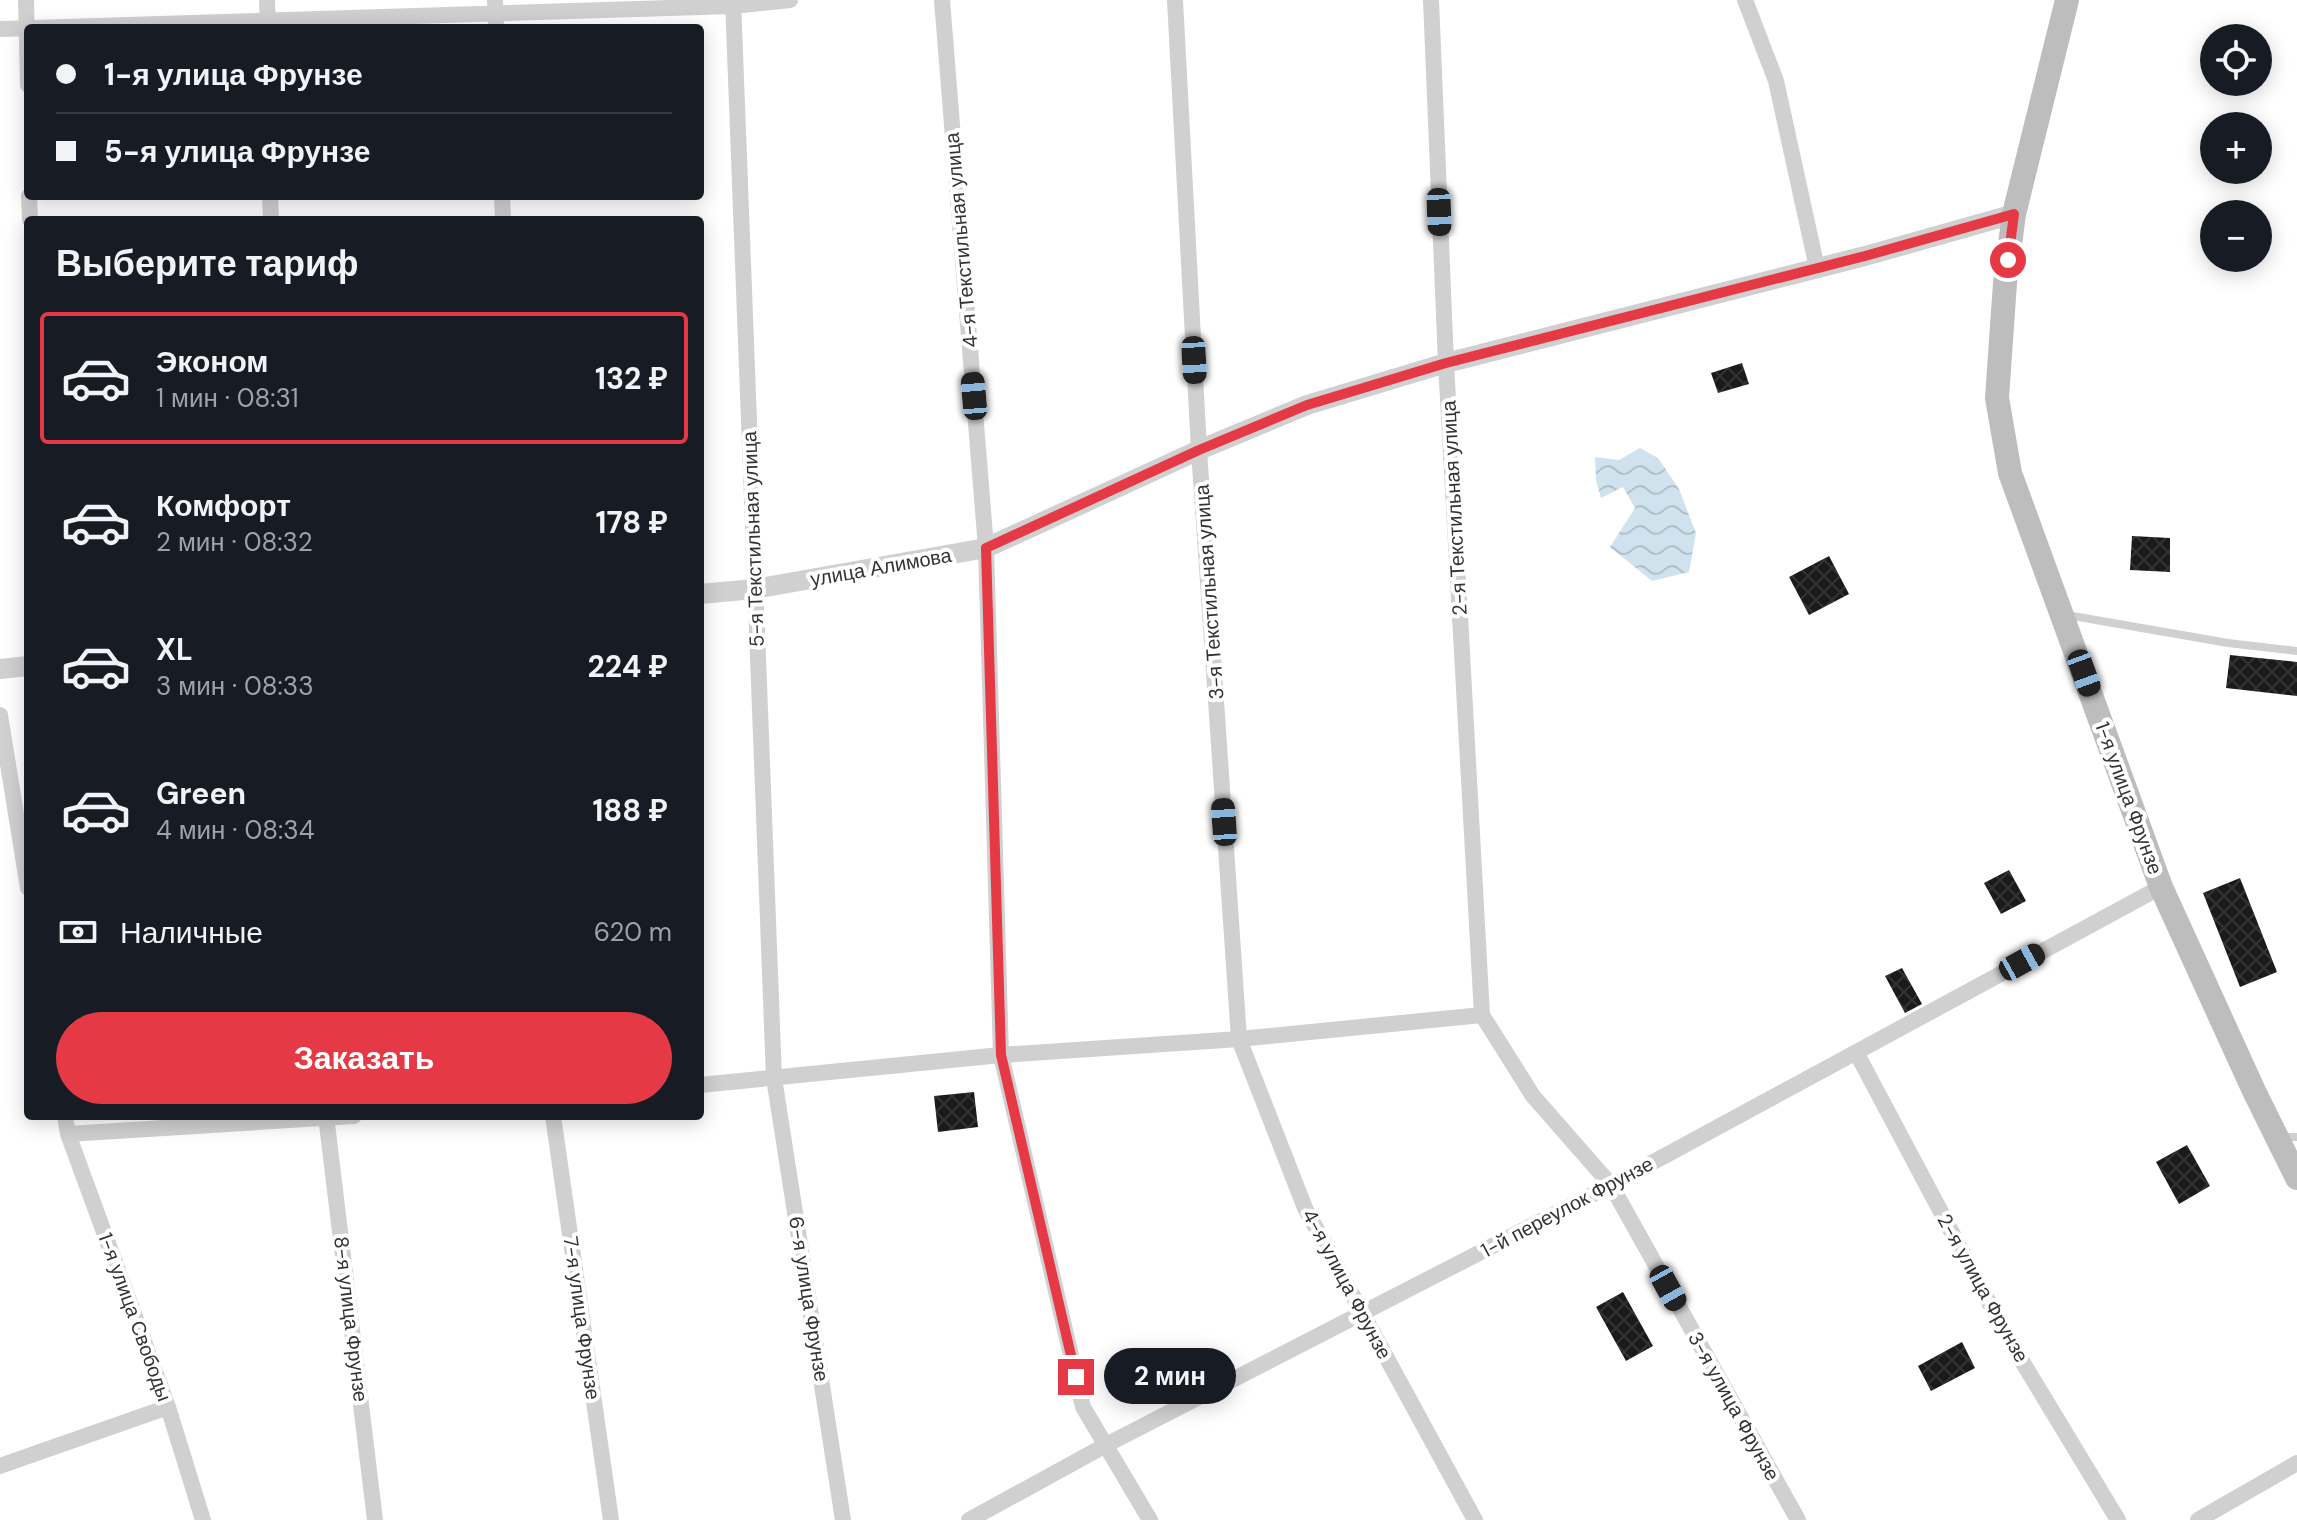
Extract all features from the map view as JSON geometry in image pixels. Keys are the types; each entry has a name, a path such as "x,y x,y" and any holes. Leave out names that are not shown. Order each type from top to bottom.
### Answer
{"main road":[{"name":"1-я улица Фрунзе","path":"2067,0 2014,214 2005,283 1997,398 2010,473 2161,887 2287,1137 2297,1178"}],"street":[{"path":"26,0 27,24"},
{"path":"267,0 268,24 790,0"},
{"name":"4-я Текстильная улица","path":"942,0 986,548 1001,1055 1083,1407 1150,1520"},
{"name":"3-я Текстильная улица","path":"1175,0 1199,450 1239,1039"},
{"name":"2-я Текстильная улица","path":"1431,0 1446,363 1482,1015"},
{"path":"1745,0 1776,81 1817,268"},
{"name":"5-я Текстильная улица","path":"733,3 774,1078"},
{"path":"0,29 24,27"},
{"name":"улица Алимова","path":"704,594 754,589 986,548 1199,450 1307,405 1446,363 2014,214"},
{"path":"0,669 24,666"},
{"path":"0,715 24,863"},
{"name":"1-й переулок Фрунзе","path":"969,1520 1106,1445 1611,1185 2161,887"},
{"path":"704,1085 1001,1055 1239,1039 1482,1015"},
{"name":"3-я улица Фрунзе","path":"1482,1015 1533,1096 1611,1185 1798,1520"},
{"name":"4-я улица Фрунзе","path":"1239,1039 1305,1208 1475,1520"},
{"name":"2-я улица Фрунзе","path":"1856,1052 2008,1338 2118,1520"},
{"name":"6-я улица Фрунзе","path":"774,1078 843,1520"},
{"name":"1-я улица Свободы","path":"66,1120 68,1134 168,1407 203,1520"},
{"path":"68,1134 280,1120"},
{"name":"8-я улица Фрунзе","path":"326,1120 375,1520"},
{"name":"7-я улица Фрунзе","path":"554,1120 611,1520"},
{"path":"0,1466 168,1407"},
{"path":"2198,1520 2297,1463"}],"lane":[{"path":"2062,614 2228,643 2297,651"}],"water":[{"path":"1640,448 1658,458 1679,489 1696,533 1689,572 1652,581 1610,547 1635,508 1623,487 1601,498 1596,480 1595,457 1619,460"}],"building":[{"path":"1742,363 1749,384 1718,393 1711,373"},
{"path":"2132,536 2170,538 2170,572 2130,570"},
{"path":"1829,556 1849,594 1809,615 1789,577"},
{"path":"2230,655 2297,662 2297,696 2226,688"},
{"path":"2009,870 2026,901 2001,914 1984,883"},
{"path":"2240,878 2277,972 2240,987 2203,893"},
{"path":"1902,968 1922,1004 1905,1013 1885,976"},
{"path":"974,1092 978,1127 938,1132 934,1096"},
{"path":"2187,1145 2210,1186 2179,1204 2156,1162"},
{"path":"1623,1292 1653,1346 1626,1361 1596,1307"},
{"path":"1962,1342 1975,1368 1931,1391 1918,1366"}],"route":[{"path":"1076,1377 1001,1055 986,548 1199,450 1307,405 1446,363 1865,256 2014,214 2008,260"}]}
